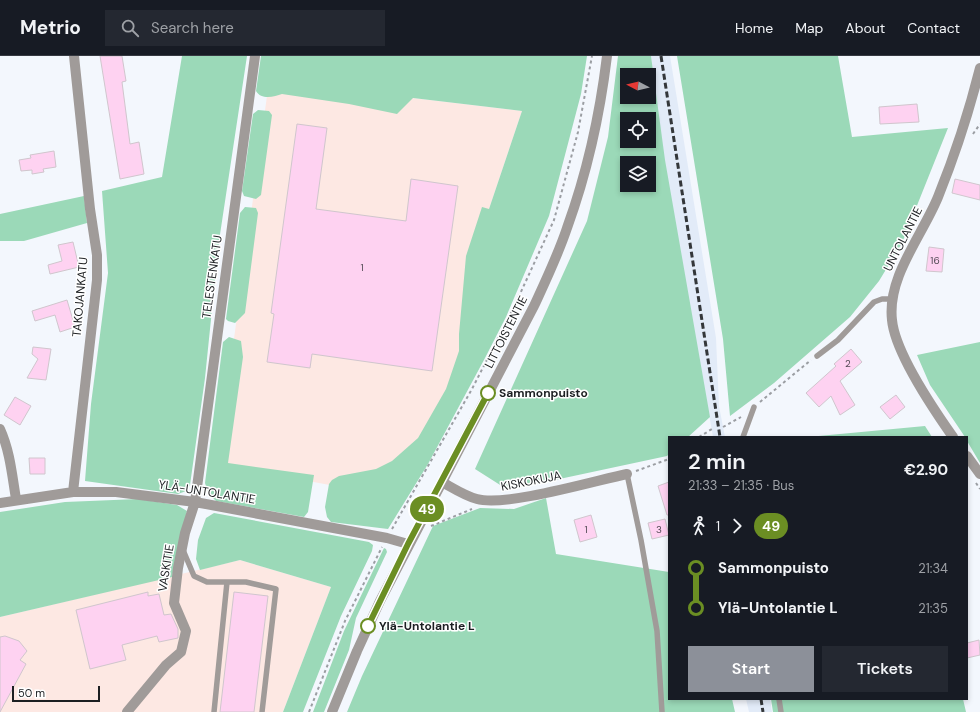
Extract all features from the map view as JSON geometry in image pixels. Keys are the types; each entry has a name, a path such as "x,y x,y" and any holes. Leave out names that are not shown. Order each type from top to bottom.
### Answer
{"street":[{"name":"TAKOJANKATU","path":"73,492 97,260 74,56"},
{"name":"TELESTENKATU","path":"195,502 255,56"},
{"name":"LITTOISTENTIE","path":"332,712 357,651 408,544 534,306 567,229 576,202 594,133 607,56"},
{"name":"UNTOLANTIE","path":"953,436 922,387 897,340 892,320 892,299 898,278 932,210 962,134 980,68"},
{"path":"0,429 6,442 10,458 16,499"},
{"path":"968,457 980,474"},
{"name":"KISKOKUJA","path":"442,482 461,493 478,500 493,501 528,496 627,474"},
{"name":"YLÄ-UNTOLANTIE","path":"0,503 16,499 73,492 116,492 195,502 387,538 408,544"},
{"name":"VASKITIE","path":"127,712 166,665 181,652 186,631 174,603 182,548 195,502"}],"lane":[{"path":"817,356 838,340 874,302 882,299 892,299"},
{"path":"743,436 754,407"},
{"path":"627,474 641,540 657,631 662,712"},
{"path":"182,548 194,576 207,582 246,582 276,589 262,712"},
{"path":"214,712 227,582"},
{"path":"779,700 781,712"}],"path":[{"path":"309,712 345,620 387,538 472,389 514,307 554,220 578,132 592,56"},
{"path":"970,136 976,132 980,124"},
{"path":"723,426 734,422 817,356"},
{"path":"701,436 712,429"},
{"path":"627,474 668,459"},
{"path":"415,532 493,501"}],"shaded area":[{"path":"651,56 670,56 716,338 719,406 725,436 713,436 664,159 656,96 656,68 653,68"},
{"path":"269,81 522,111 489,209 469,350 417,453 346,488 217,464"},
{"path":"240,560 331,587 283,712 0,712 0,617"},
{"path":"746,700 770,700 772,712 749,712"}],"green space":[{"path":"182,56 247,56 219,241 205,378 190,485 186,491 178,494 85,481 91,404 108,273 102,191 162,177"},
{"path":"261,56 587,56 581,94 549,216 506,317 485,358 428,464 388,529 331,522 327,517 325,507 329,484 332,480 339,476 376,469 392,461 418,438 446,389 459,351 459,334 466,256 482,207 489,209 522,111 413,98 397,114 349,104 282,94 272,97 264,97 256,91"},
{"path":"618,56 651,56 653,68 620,68 620,104 656,104 656,93 665,160 710,417 689,436 668,436 667,456 508,490 475,469 587,221 608,137"},
{"path":"677,56 838,56 852,137 948,128 902,243 879,281 850,317 774,383 730,416 723,339"},
{"path":"258,110 269,111 272,115 261,195 256,199 244,196 242,191 253,114"},
{"path":"84,196 87,223 24,241 0,241 0,214"},
{"path":"245,207 256,208 258,213 245,313 235,323 226,319 240,213"},
{"path":"229,337 241,341 243,357 228,463 314,475 308,512 304,517 216,501 208,493 205,483 223,342"},
{"path":"980,342 980,463 968,443 968,436 964,436 930,385 917,355"},
{"path":"925,426 931,436 819,436"},
{"path":"546,498 556,554 668,572 668,700 732,700 735,712 347,712 362,676 433,526 480,508 514,509"},
{"path":"138,499 177,505 187,511 172,577 0,617 0,512 65,502"},
{"path":"214,513 369,542 373,545 372,551 341,616 303,712 283,712 331,587 240,560 200,570 196,559 198,540 206,518"},
{"path":"384,548 387,552 356,618 349,650 324,712 313,712 344,631"},
{"path":"771,700 963,700 966,712 773,712"}],"building":[{"path":"100,56 122,56 126,81 122,82 130,144 139,142 144,174 120,179"},
{"path":"917,104 919,122 880,124 879,107"},
{"path":"297,124 327,128 316,209 406,221 411,179 458,186 432,371 312,354 310,368 267,362 274,314 271,313"},
{"path":"54,151 56,167 43,169 44,172 32,174 32,170 21,171 19,160 31,158 30,155"},
{"path":"955,179 980,185 980,200 952,193"},
{"path":"73,242 79,267 50,274 48,265 62,261 58,245"},
{"path":"929,247 944,249 942,272 926,271"},
{"path":"67,300 75,327 60,332 55,315 35,321 32,311"},
{"path":"33,347 51,349 46,380 27,378 38,359 32,354"},
{"path":"851,349 862,362 840,381 855,405 840,415 831,396 819,407 806,393 836,366 834,364"},
{"path":"896,395 905,407 890,419 880,407"},
{"path":"15,397 31,406 20,425 4,415"},
{"path":"29,458 45,458 45,474 30,474"},
{"path":"668,482 668,515 667,515 658,486"},
{"path":"591,515 597,537 580,542 574,520"},
{"path":"665,519 668,535 652,539 648,523"},
{"path":"148,592 148,596 159,594 164,615 171,614 178,629 178,638 159,642 157,636 122,645 126,660 90,669 76,610"},
{"path":"234,592 268,596 254,712 220,712"},
{"path":"5,636 19,641 27,651 20,660 26,664 0,712 0,637"},
{"path":"979,640 980,655 968,658 968,643"}],"railway":[{"path":"661,56 720,436"},
{"path":"761,700 763,712"}],"bus line":[{"name":"49","path":"368,626 408,544 488,393"}],"place":[{"name":"Sammonpuisto","path":"488,393"},
{"name":"Ylä-Untolantie L","path":"368,626"}]}
